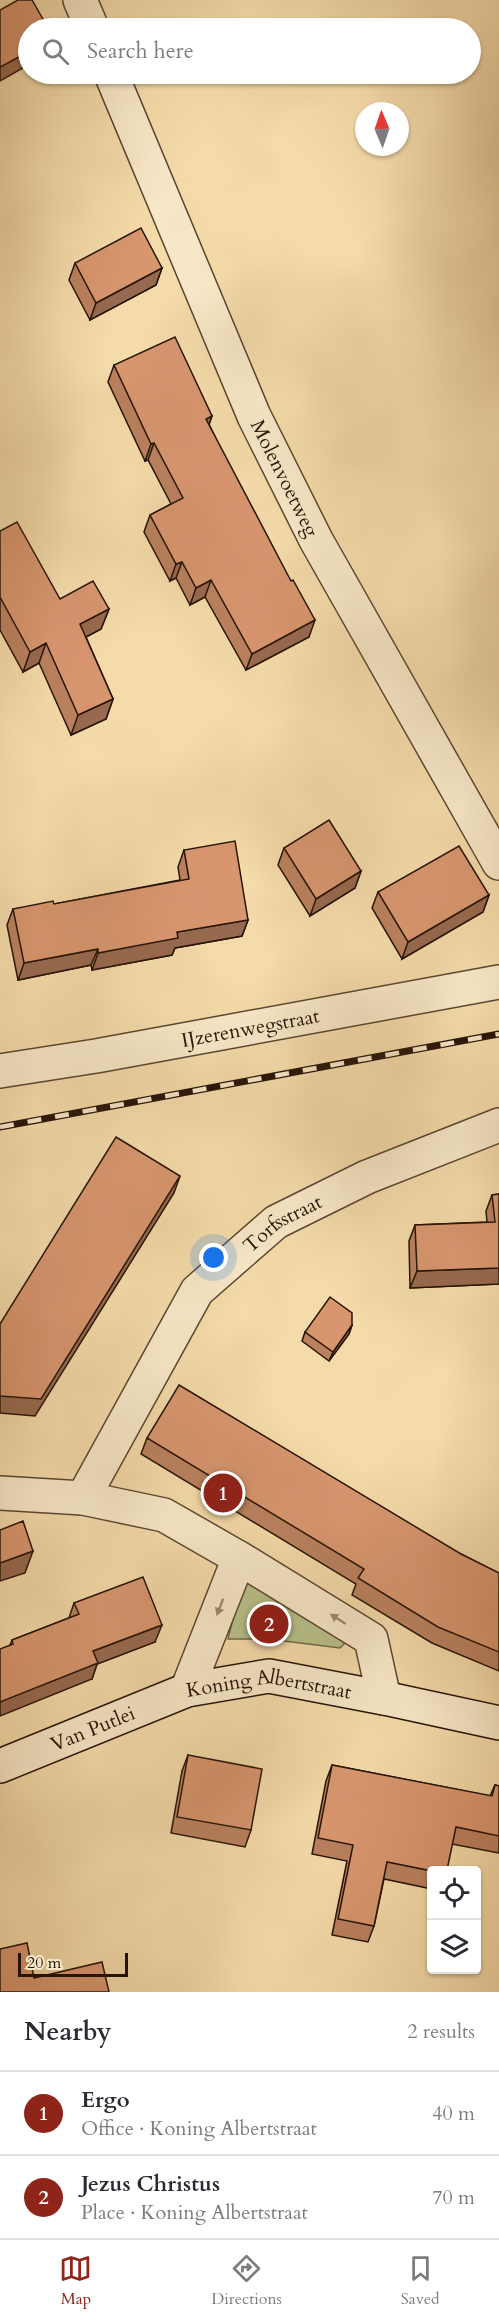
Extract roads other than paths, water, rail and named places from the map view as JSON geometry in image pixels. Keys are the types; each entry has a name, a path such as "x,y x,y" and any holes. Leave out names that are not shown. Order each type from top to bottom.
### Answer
{"street":[{"path":"81,0 88,18"},
{"name":"Molenvoetweg","path":"115,84 254,416 316,540 499,863"},
{"name":"IJzerenwegstraat","path":"0,1071 96,1056 499,982"},
{"name":"Torfsstraat","path":"83,1498 197,1291 276,1222 367,1177 499,1125"},
{"name":"Koning Albertstraat","path":"0,1493 83,1498 164,1515 371,1639 384,1698"},
{"name":"Koning Albertstraat","path":"187,1690 239,1558"},
{"name":"Koning Albertstraat","path":"187,1690 269,1676 499,1723"},
{"name":"Van Putlei","path":"0,1766 187,1690"}],"railway":[{"path":"0,1127 499,1034"}],"place":[{"name":"Ergo","path":"223,1493"},
{"name":"Jezus Christus","path":"269,1624"}]}
